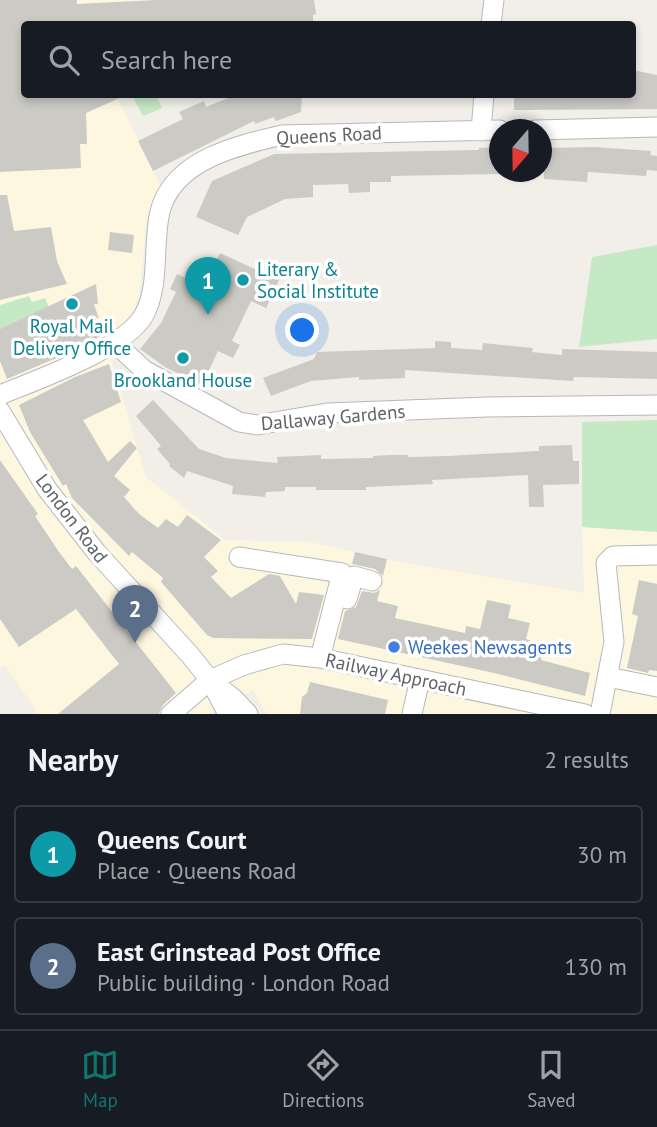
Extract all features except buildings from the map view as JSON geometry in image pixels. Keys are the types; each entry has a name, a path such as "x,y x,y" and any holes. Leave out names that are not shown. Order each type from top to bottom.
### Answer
{"street":[{"path":"491,21 494,0"},
{"path":"485,98 489,124"},
{"path":"552,130 657,127"},
{"name":"Queens Road","path":"0,395 83,361 114,342 143,317 150,301 155,273 160,207 166,194 182,177 216,154 282,135 489,130"},
{"name":"Dallaway Gardens","path":"114,342 144,370 239,422 257,425 327,413 487,407 657,405"},
{"name":"London Road","path":"0,411 47,489 97,553 210,680 248,714"},
{"path":"600,714 614,642 606,563 613,556 657,555"},
{"path":"239,557 342,573 325,659"},
{"path":"325,659 354,576 372,581"},
{"name":"Railway Approach","path":"171,714 210,680 259,659 283,654 325,659 585,714"},
{"path":"608,677 657,687"},
{"path":"412,714 420,679"},
{"name":"London Road","path":"210,680 228,714"}],"shaded area":[{"path":"0,0 157,0 77,4 79,21 21,21 21,98 37,98 86,113 118,99 160,185 147,217 139,298 122,324 104,337 146,477 225,540 310,542 409,564 584,593 582,527 657,532 657,714 267,714 253,690 209,714 39,714 5,665 0,667"}],"green space":[{"path":"134,98 157,98 162,108 143,116"},
{"path":"657,245 657,339 579,347 592,257"},
{"path":"29,296 32,302 45,298 49,307 0,329 0,305"},
{"path":"657,420 657,532 582,527 582,422"}],"place":[{"name":"Literary & Social Institute","path":"243,280"},
{"name":"Royal Mail Delivery Office","path":"72,304"},
{"name":"Queens Court","path":"208,315"},
{"name":"Brookland House","path":"183,358"},
{"name":"East Grinstead Post Office","path":"135,643"},
{"name":"Weekes Newsagents","path":"394,647"}]}
